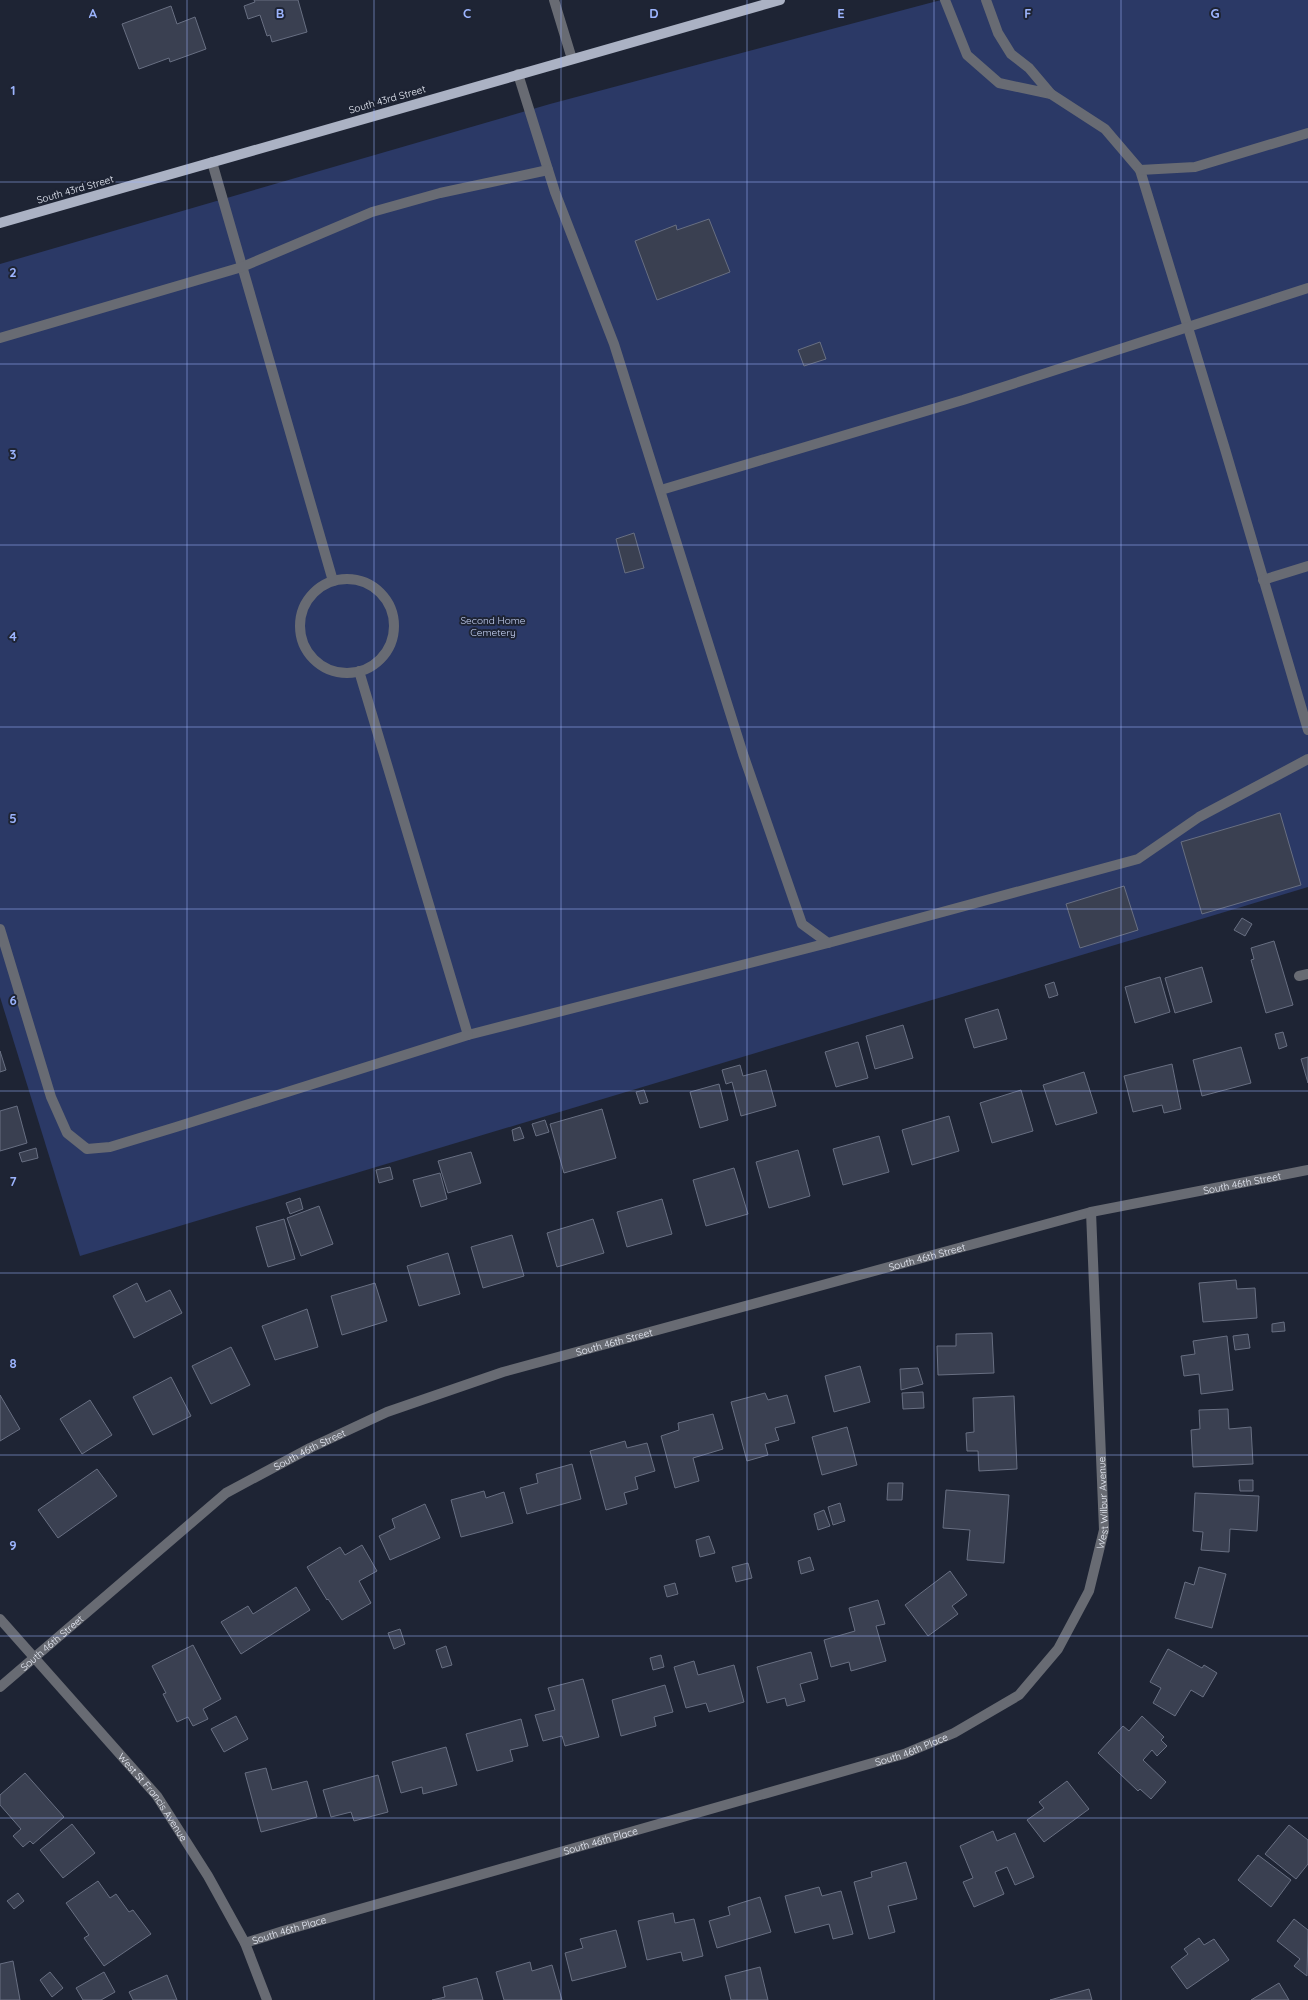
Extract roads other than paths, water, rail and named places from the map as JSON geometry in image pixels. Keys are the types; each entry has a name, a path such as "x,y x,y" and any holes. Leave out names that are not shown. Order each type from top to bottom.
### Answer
{"main road":[{"name":"South 43rd Street","path":"0,223 780,0"}],"street":[{"path":"554,0 572,59"},
{"path":"945,0 968,55 999,83 1051,94"},
{"path":"986,0 998,33 1011,54 1029,68 1051,94 1105,129 1140,170 1308,730"},
{"path":"518,74 555,192 614,344 743,754 802,924 828,943"},
{"path":"1140,170 1195,167 1308,134"},
{"path":"212,162 333,581"},
{"path":"0,338 242,267 372,212 440,193 548,170"},
{"path":"661,490 962,400 1308,288"},
{"path":"1263,580 1308,566"},
{"path":"348,579 363,582 376,589 386,599 393,613 394,628 392,643 384,656 372,666 359,671 343,673 327,669 314,659 305,646 301,631 302,615 308,600 319,589 333,581 348,579"},
{"path":"359,671 468,1035"},
{"path":"0,929 51,1098 67,1134 87,1149 110,1146 176,1127 468,1035 828,943 1138,859 1199,817 1308,758"},
{"name":"South 46th Street","path":"0,1687 226,1493 310,1448 387,1412 503,1372 1091,1212 1308,1170"},
{"name":"West Wilbur Avenue","path":"954,1733 1019,1695 1058,1649 1089,1591 1104,1530 1091,1212"},
{"name":"West St Francis Avenue","path":"0,1619 157,1796 208,1876 245,1943 268,2000"},
{"name":"South 46th Place","path":"245,1943 904,1754 954,1733"}],"park label":[{"name":"Second Home Cemetery","path":"493,626"}]}
